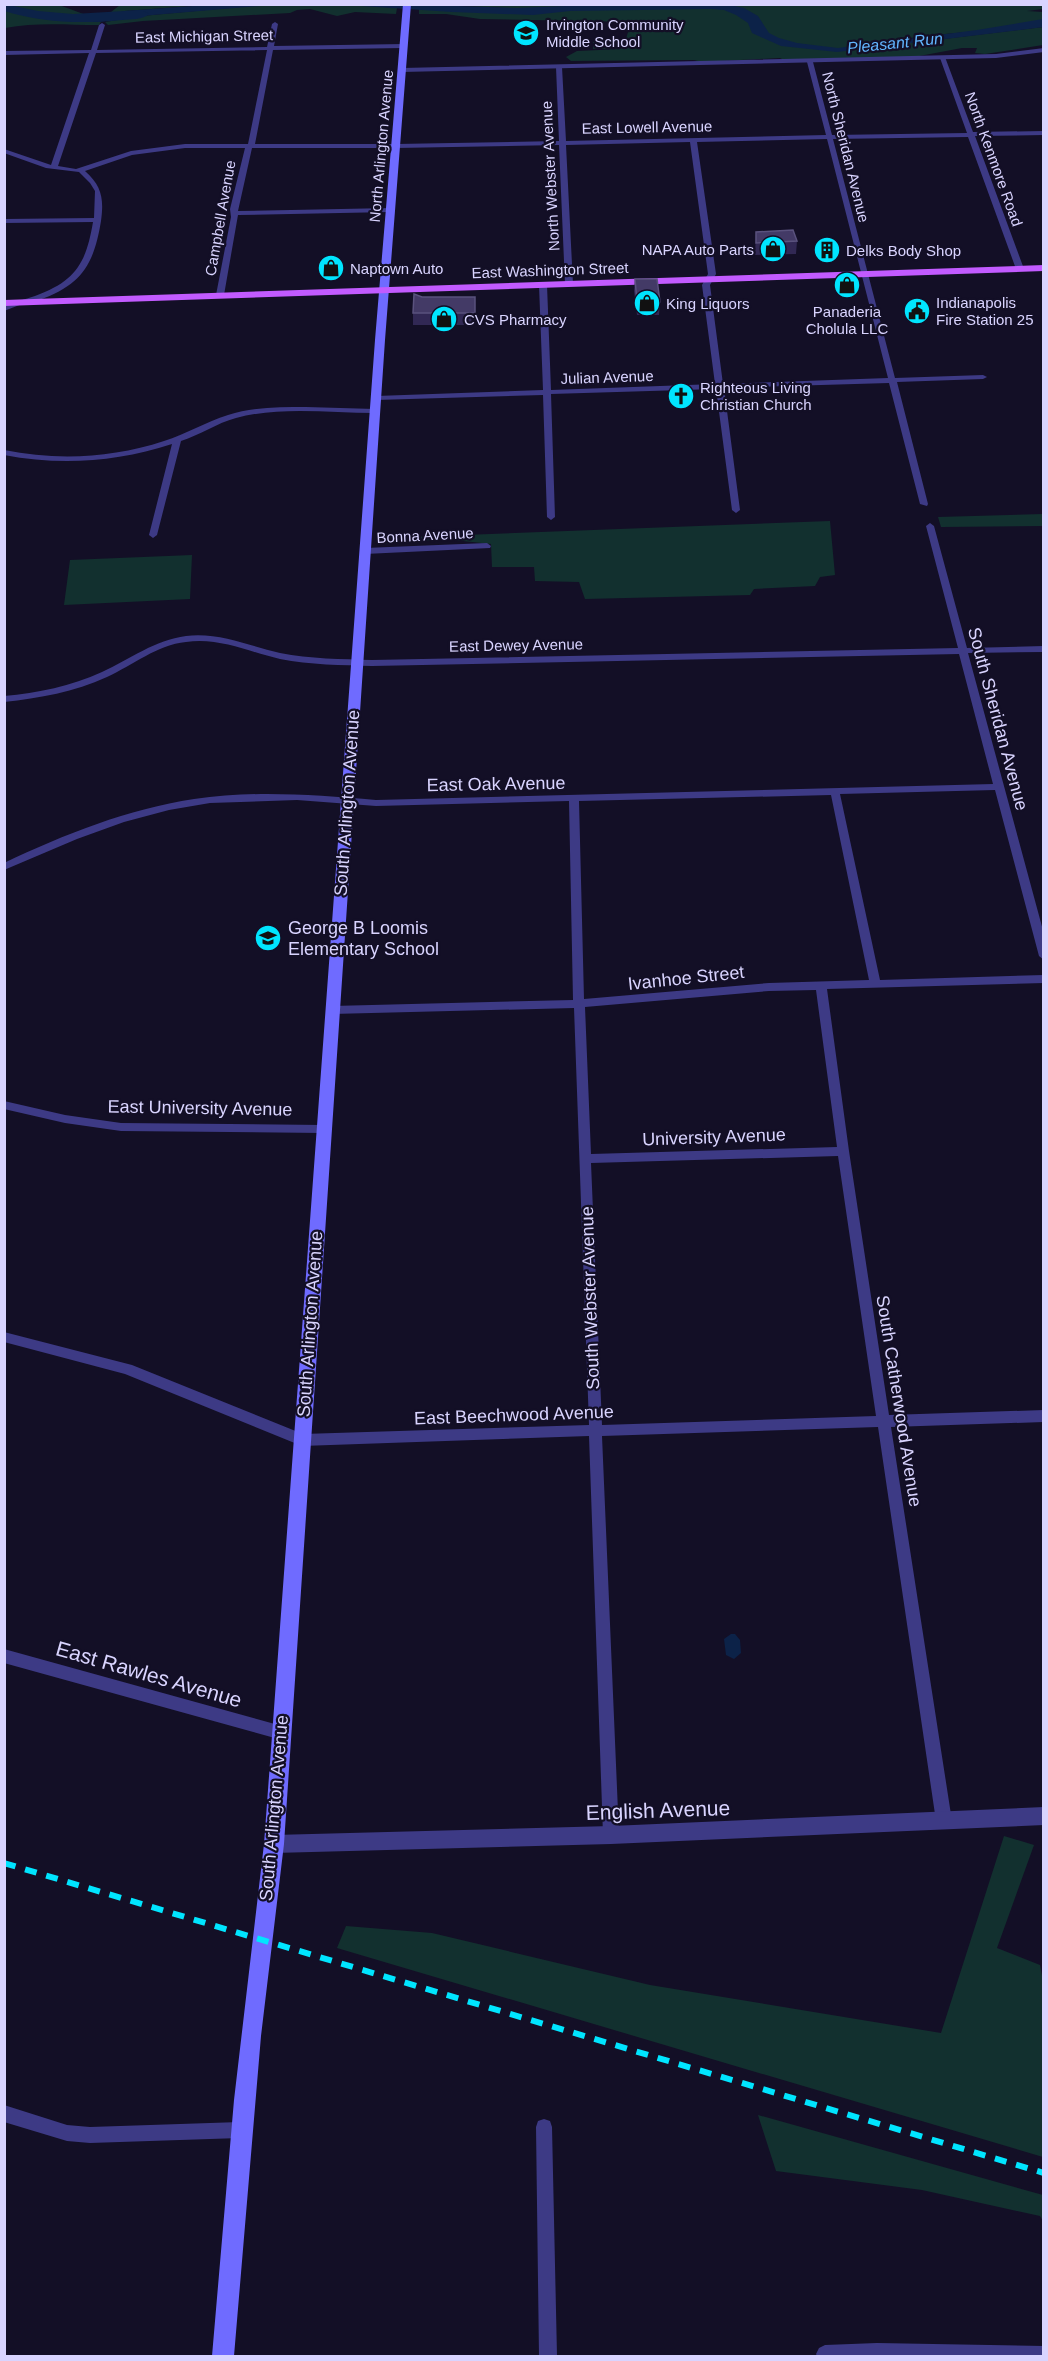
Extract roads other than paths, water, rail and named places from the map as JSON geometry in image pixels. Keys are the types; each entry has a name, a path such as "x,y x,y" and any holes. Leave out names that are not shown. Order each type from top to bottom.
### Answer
{"main road":[{"name":"North Arlington Avenue","path":"384,290 407,7"},
{"name":"East Washington Street","path":"4,302 1044,268"},
{"name":"South Arlington Avenue","path":"223,2356 240,2130 258,1958 274,1844 384,290"}],"street":[{"name":"Campbell Avenue","path":"220,295 275,24"},
{"path":"54,168 102,25"},
{"name":"East Michigan Street","path":"4,53 404,46"},
{"path":"402,70 943,58 996,56 1044,50"},
{"name":"North Kenmore Road","path":"943,58 1020,269"},
{"name":"North Sheridan Avenue","path":"810,62 865,274"},
{"name":"North Webster Avenue","path":"559,67 569,284"},
{"name":"East Lowell Avenue","path":"80,170 146,150 185,146 396,146 1044,133"},
{"path":"693,140 712,274 706,286 736,510"},
{"path":"4,151 54,168 80,170 98,191 100,202 89,255 80,271 58,288 4,309"},
{"path":"235,213 390,210"},
{"path":"4,221 96,220"},
{"path":"865,274 924,504"},
{"path":"543,285 551,517"},
{"name":"Julian Avenue","path":"4,452 39,458 82,459 135,452 177,439 224,419 249,413 547,392 983,377"},
{"path":"153,535 177,439"},
{"name":"South Sheridan Avenue","path":"930,526 1044,956"},
{"name":"Bonna Avenue","path":"365,552 487,546"},
{"name":"East Dewey Avenue","path":"4,699 40,695 83,683 108,673 151,649 187,639 224,639 285,657 357,663 1044,649"},
{"name":"East Oak Avenue","path":"4,867 101,826 141,813 182,804 242,799 332,798 376,803 1000,787"},
{"path":"835,792 875,984"},
{"name":"South Webster Avenue","path":"574,798 579,1003 611,1834"},
{"name":"Ivanhoe Street","path":"332,1010 579,1003 745,988 1044,979"},
{"name":"South Catherwood Avenue","path":"822,986 843,1151 944,1821"},
{"name":"East University Avenue","path":"4,1105 65,1119 121,1127 324,1129"},
{"name":"University Avenue","path":"585,1159 843,1151"},
{"name":"East Beechwood Avenue","path":"4,1337 127,1369 302,1440 1044,1416"},
{"name":"East Rawles Avenue","path":"4,1656 282,1733"},
{"name":"English Avenue","path":"274,1844 611,1834 1044,1816"},
{"path":"4,2113 67,2133 240,2130"},
{"path":"544,2127 548,2356"},
{"path":"825,2354 1044,2355"}],"water":[{"name":"Pleasant Run","path":"399,4 517,8 614,4 730,5 744,8 758,16 769,33 779,38 797,43 838,48 1043,19 1044,27 837,52 781,46 752,33 748,23 724,10 570,11 533,15 346,5"},
{"path":"5,5 32,14 97,19 125,11 206,5 272,5 141,16 99,22 37,18 4,9"},
{"path":"735,1634 740,1640 741,1653 734,1659 726,1655 724,1639"}],"waterway":[{"name":"Pleasant Run","path":"4,7 55,18 142,14"}],"railway":[{"path":"4,1863 1044,2173"}],"place":[{"name":"Irvington Community Middle School","path":"526,33"},
{"name":"NAPA Auto Parts","path":"773,249"},
{"name":"Delks Body Shop","path":"827,250"},
{"name":"Naptown Auto","path":"331,268"},
{"name":"Panaderia Cholula LLC","path":"847,285"},
{"name":"King Liquors","path":"647,303"},
{"name":"Indianapolis Fire Station 25","path":"917,311"},
{"name":"CVS Pharmacy","path":"444,319"},
{"name":"Righteous Living Christian Church","path":"681,396"},
{"name":"George B Loomis Elementary School","path":"268,938"}]}
